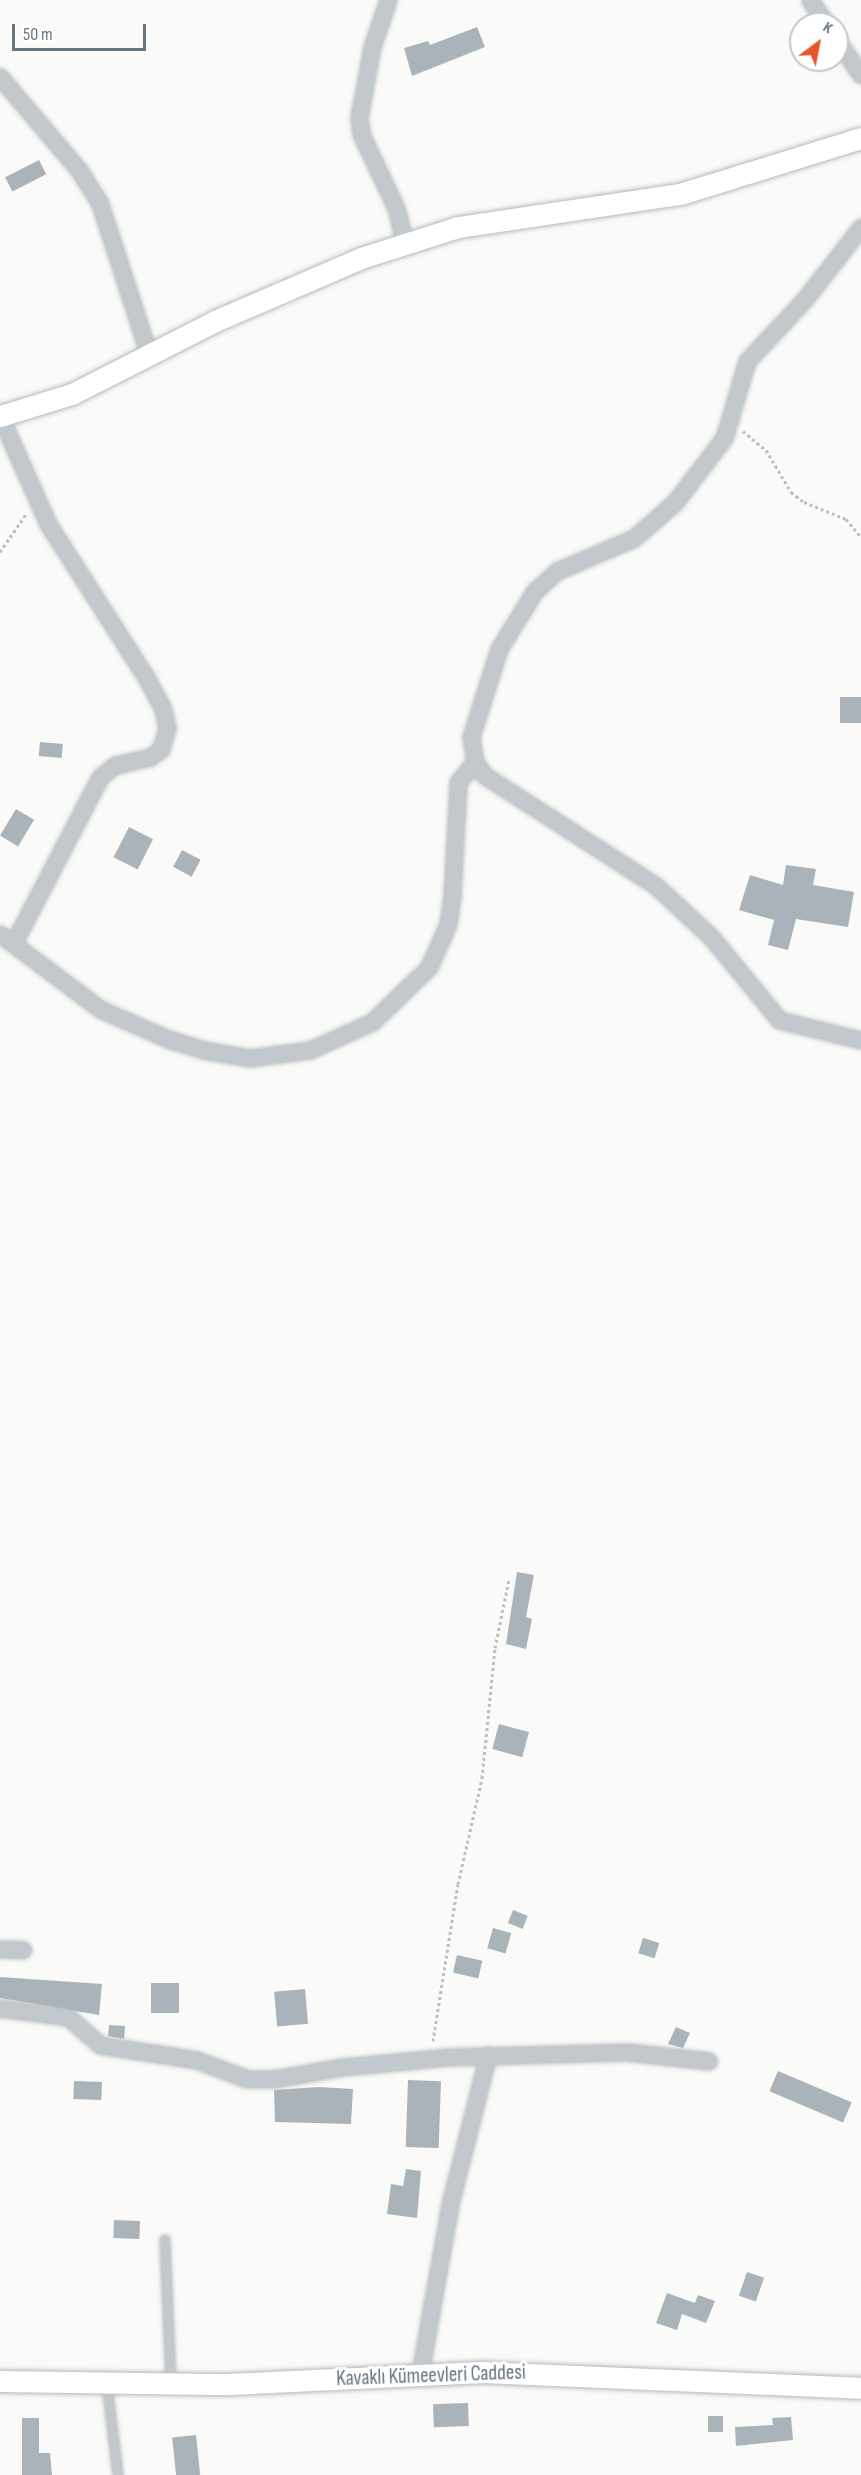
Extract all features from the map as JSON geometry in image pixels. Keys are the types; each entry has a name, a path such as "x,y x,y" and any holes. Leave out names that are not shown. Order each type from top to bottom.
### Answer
{"street":[{"path":"388,0 370,55 359,117 361,134 396,208 405,244"},
{"path":"849,58 861,75"},
{"path":"0,77 79,170 100,204 149,355"},
{"path":"14,942 100,777 115,765 150,757 161,749 167,728 163,709 147,679 33,495 0,416 72,394 149,355 330,271 405,244 458,227 501,219 623,205 680,194 861,138"},
{"path":"861,227 805,299 747,361 735,390 730,421 717,450 700,473 648,528 619,545 557,571 534,592 499,650 479,702 471,736 476,762 484,776 655,885 712,938 779,1020 861,1040"},
{"path":"0,934 14,942 100,1009 203,1050 250,1058 282,1056 340,1040 372,1022 398,1000 429,967 440,946 448,924 454,875 455,794 463,773 476,762"},
{"path":"0,1949 23,1950"},
{"path":"0,2008 68,2017 100,2045 197,2060 247,2079 274,2079 344,2067 488,2055 627,2052 709,2061"},
{"path":"420,2373 450,2204 488,2055"},
{"name":"Kavaklı Kümeevleri Caddesi","path":"0,2381 171,2385 420,2373 593,2374 861,2388"}],"lane":[{"path":"165,2240 171,2385"},
{"path":"107,2384 118,2475"}],"path":[{"path":"730,421 766,450 790,492 804,502 846,519 861,537"},
{"path":"0,552 24,518 33,495"},
{"path":"431,2058 458,1884 482,1778 495,1648 508,1579"}],"building":[{"path":"477,27 485,47 412,76 404,48 428,41 430,45"},
{"path":"39,160 46,174 12,192 5,177"},
{"path":"840,697 861,697 861,723 840,723"},
{"path":"40,742 63,744 62,758 39,756"},
{"path":"16,809 34,820 18,846 0,836"},
{"path":"129,827 153,839 138,870 114,857"},
{"path":"182,850 201,860 192,877 173,867"},
{"path":"786,865 816,869 813,885 854,892 848,927 796,919 788,950 768,945 774,920 739,910 750,875 783,885"},
{"path":"517,1572 534,1575 526,1617 532,1619 526,1649 506,1644"},
{"path":"499,1724 529,1732 522,1757 492,1749"},
{"path":"513,1910 528,1916 523,1929 508,1923"},
{"path":"493,1928 511,1933 505,1953 487,1948"},
{"path":"643,1938 659,1943 655,1958 638,1953"},
{"path":"457,1955 482,1961 478,1978 453,1973"},
{"path":"0,1977 102,1984 99,2015 0,1998"},
{"path":"151,1983 179,1983 179,2013 151,2013"},
{"path":"305,1989 308,2024 277,2027 274,1992"},
{"path":"109,2025 125,2026 124,2039 108,2036"},
{"path":"676,2027 690,2033 683,2048 668,2044"},
{"path":"778,2071 852,2102 843,2123 769,2091"},
{"path":"408,2080 441,2081 439,2148 406,2147"},
{"path":"74,2081 102,2082 101,2100 73,2099"},
{"path":"319,2087 353,2089 351,2124 275,2122 274,2090"},
{"path":"406,2169 421,2171 417,2218 387,2214 391,2184 403,2186"},
{"path":"114,2220 140,2221 139,2239 113,2238"},
{"path":"747,2272 764,2278 756,2301 739,2296"},
{"path":"667,2293 695,2303 698,2295 715,2301 706,2323 682,2314 677,2330 656,2323"},
{"path":"468,2403 469,2426 434,2427 433,2404"},
{"path":"708,2416 723,2416 723,2432 708,2432"},
{"path":"791,2417 793,2440 736,2446 735,2427 773,2425 772,2418"},
{"path":"22,2418 39,2418 39,2453 50,2453 52,2475 22,2475"},
{"path":"196,2435 200,2475 176,2475 172,2438"}]}
